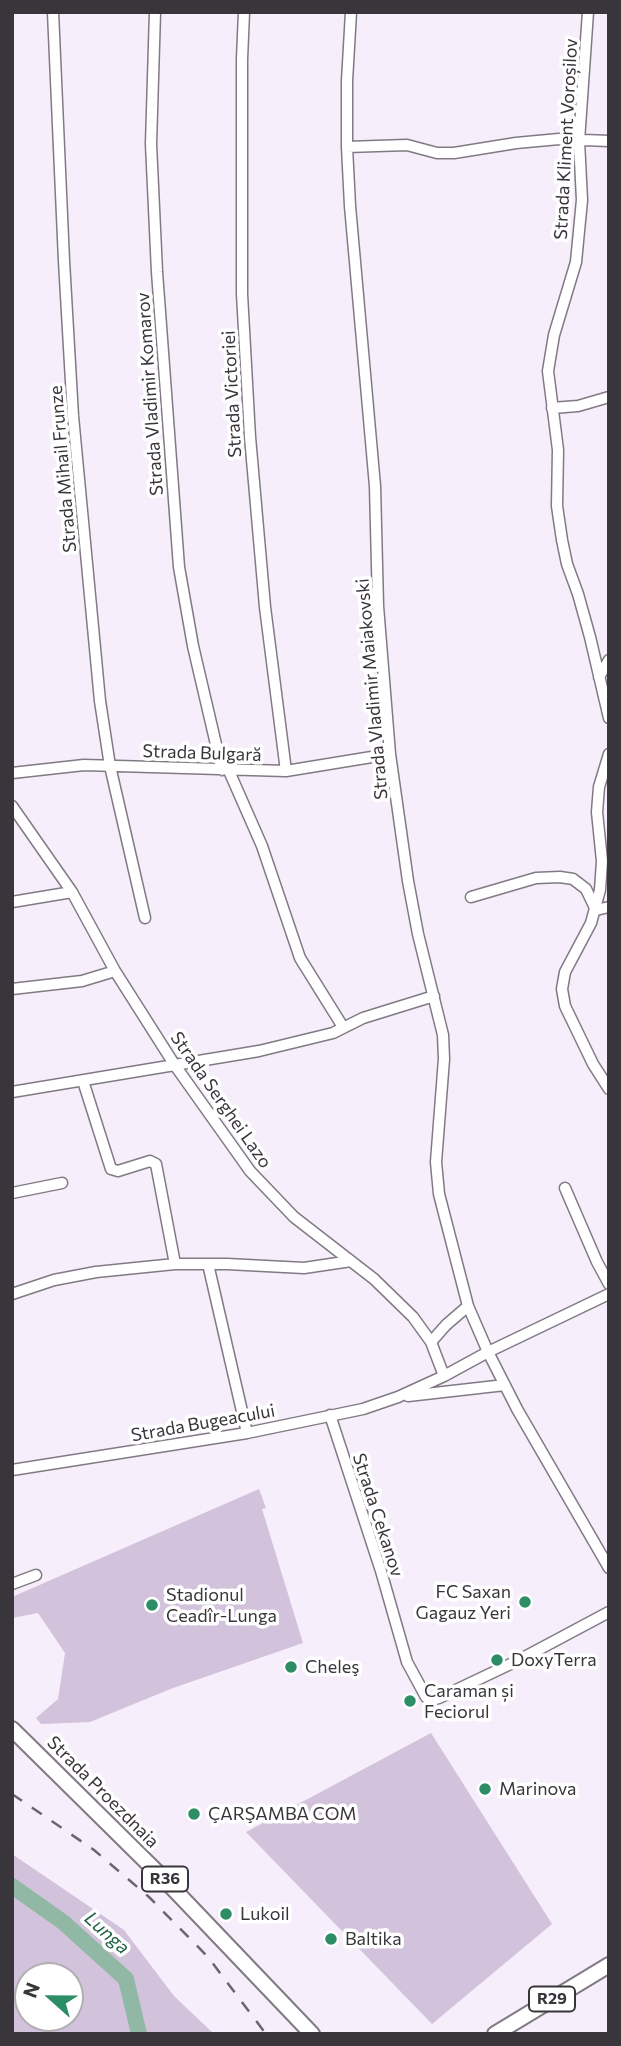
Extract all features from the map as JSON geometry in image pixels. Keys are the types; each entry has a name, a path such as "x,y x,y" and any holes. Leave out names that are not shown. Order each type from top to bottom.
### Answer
{"main road":[{"name":"Strada Proezdnaia","path":"12,1729 165,1880 312,2034"},
{"name":"R29","path":"495,2034 609,1965"}],"street":[{"name":"Strada Mihail Frunze","path":"53,12 73,416 100,701 110,766 145,918"},
{"name":"Strada Vladimir Komarov","path":"155,12 151,144 157,272 179,567 193,646 225,770 262,846 300,958 342,1027"},
{"name":"Strada Victoriei","path":"244,12 242,293 250,436 266,620 286,771"},
{"name":"Strada Vladimir Maiakovski","path":"351,12 347,147 374,473 378,606 390,754 408,881 443,1035 437,1179 468,1306 488,1352 609,1568"},
{"name":"Strada Kliment Voroșilov","path":"588,12 579,141 582,200 576,262 554,335 548,371 558,450 558,506 562,540 609,718"},
{"path":"347,147 407,145 454,153 559,139 609,141"},
{"path":"552,408 578,406 609,397"},
{"path":"599,677 609,660"},
{"name":"Strada Bulgară","path":"12,773 55,767 110,766 286,771 390,754"},
{"path":"609,754 599,787 597,812 602,861 596,909 565,972 562,989 565,1006 593,1064 609,1089"},
{"name":"Strada Serghei Lazo","path":"12,806 72,892 115,971 174,1064 250,1171 294,1217 351,1261 413,1317 431,1342 444,1376"},
{"path":"471,897 536,878 560,877 573,879 586,889 596,909"},
{"path":"12,902 72,892"},
{"path":"596,909 609,906"},
{"path":"12,989 82,981 115,971"},
{"path":"12,1092 259,1051 333,1033 342,1027 435,996"},
{"path":"83,1080 111,1169 118,1171 150,1161 156,1164 175,1264"},
{"path":"12,1193 62,1183"},
{"path":"565,1188 609,1284"},
{"path":"12,1294 54,1280 85,1274 175,1264 304,1268 351,1261"},
{"path":"208,1264 247,1433"},
{"name":"Strada Bugeacului","path":"12,1471 247,1433 363,1409 444,1376 609,1294"},
{"path":"431,1342 468,1306"},
{"name":"Strada Bugeacului","path":"398,1396 505,1384"},
{"name":"Strada Cekanov","path":"330,1415 381,1571 407,1662 430,1700 519,1660 609,1612"},
{"path":"12,1584 36,1575"}],"shaded area":[{"name":"Stadionul Ceadîr-Lunga","path":"259,1489 266,1508 262,1509 303,1643 173,1688 90,1722 41,1724 36,1718 58,1699 65,1653 38,1613 12,1618 12,1597"},
{"path":"431,1733 552,1924 432,2024 246,1832"},
{"path":"12,1854 124,1930 174,1996 214,2034 12,2034"}],"waterway":[{"name":"Lunga","path":"12,1886 63,1922 126,1979 139,2034"}],"railway":[{"path":"12,1794 94,1850 149,1897 208,1957 266,2034"}],"place":[{"name":"FC Saxan Gagauz Yeri","path":"525,1602"},
{"name":"Stadionul Ceadîr-Lunga","path":"152,1605"},
{"name":"DoxyTerra","path":"497,1660"},
{"name":"Cheleş","path":"291,1667"},
{"name":"Caraman și Feciorul","path":"410,1701"},
{"name":"Marinova","path":"485,1789"},
{"name":"ÇARŞAMBA COM","path":"194,1814"},
{"name":"Lukoil","path":"226,1914"},
{"name":"Baltika","path":"331,1939"}]}
